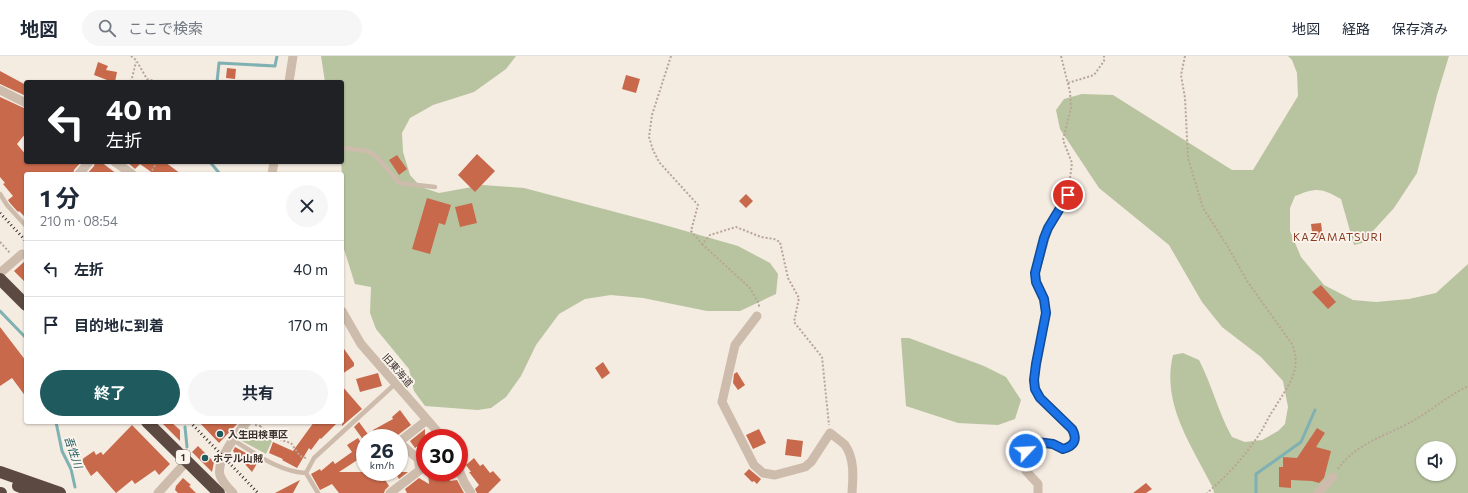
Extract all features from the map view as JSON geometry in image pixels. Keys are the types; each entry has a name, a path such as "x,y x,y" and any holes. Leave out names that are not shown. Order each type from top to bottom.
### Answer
{"highway":[{"path":"0,279 24,303"},
{"name":"1","path":"149,424 219,493"},
{"path":"0,472 60,493"},
{"path":"0,479 36,493"}],"street":[{"path":"289,80 293,56"},
{"path":"0,90 24,102"},
{"path":"81,172 87,164"},
{"path":"118,164 129,172"},
{"path":"1038,493 1038,484 1026,472 1026,451 1037,442 1053,444 1063,449 1071,447 1075,442 1075,434 1072,429 1040,398 1035,389 1034,380 1046,313 1044,299 1036,282 1035,273 1048,228 1068,195"},
{"path":"0,273 22,254"},
{"name":"旧東海道","path":"344,314 361,344 435,429"},
{"path":"757,316 735,345 722,402 754,465 763,472 775,475 805,467 811,462 830,433 845,445 851,456 853,476 852,493"},
{"path":"390,493 420,470 418,459 399,442 427,420"},
{"path":"233,493 223,482 219,473 225,453 244,424"},
{"path":"158,493 187,461"},
{"path":"1318,493 1333,477"},
{"path":"464,481 471,493"}],"lane":[{"path":"344,148 367,151 377,157 399,183 435,187"},
{"path":"0,194 7,205 24,224"},
{"path":"306,473 314,458 395,384"},
{"path":"233,439 270,462 294,473 306,473"},
{"path":"306,473 318,493"}],"path":[{"path":"131,56 136,60 147,79 151,80"},
{"path":"671,56 652,115 649,137 652,150 659,162 698,205 691,231 702,244 750,288 759,304 757,316"},
{"path":"1061,56 1070,92 1071,108 1063,140 1072,163 1068,195"},
{"path":"1068,83 1094,75 1104,61 1104,56"},
{"path":"1185,56 1181,75 1188,158 1203,208 1228,247 1247,281 1292,344 1297,355 1295,371 1287,389 1261,431 1226,476 1207,493"},
{"path":"131,80 136,60"},
{"path":"702,244 710,235 736,227 761,237 774,239 780,242 788,278 799,298 794,322 822,357 830,433"},
{"path":"0,242 10,254"},
{"path":"1333,477 1343,462 1360,448 1418,418 1452,394 1468,386"},
{"path":"260,426 277,439 291,443 300,456 313,461"}],"green space":[{"path":"321,56 516,56 506,69 474,92 433,105 410,118 402,133 403,152 410,175 421,187 439,193 483,185 524,188 738,246 770,263 778,274 776,294 740,311 707,311 643,298 611,295 585,299 559,314 536,345 521,376 506,397 491,408 478,410 425,406 414,391 409,369 376,329 370,313 371,287 355,284 344,249 344,172 342,172 341,164 344,164 344,80 325,80"},
{"path":"1288,56 1449,56 1437,95 1417,173 1394,208 1362,243 1354,245 1341,199 1319,190 1309,191 1295,196 1290,208 1290,231 1301,257 1324,285 1353,300 1376,302 1409,299 1436,293 1468,264 1468,493 1214,493 1213,488 1188,440 1175,408 1171,391 1170,373 1173,355 1183,353 1199,360 1232,437 1245,442 1262,440 1278,431 1285,424 1288,407 1283,381 1261,357 1222,327 1202,302 1169,245 1099,188 1060,129 1056,110 1064,99 1082,94 1113,95 1232,170 1253,170 1298,96 1297,73 1292,60"},
{"path":"901,338 909,338 984,366 1006,377 1021,400 1015,419 998,425 958,423 906,406"},
{"path":"247,428 262,432 272,441 266,454 240,440"}],"building":[{"path":"98,62 108,66 106,70 117,72 115,80 107,80 94,75"},
{"path":"227,68 236,69 235,79 226,78"},
{"path":"0,71 24,84 24,95 0,84"},
{"path":"626,75 640,79 636,93 622,89"},
{"path":"0,97 24,108 24,135 17,144 24,153 24,164 79,164 74,172 24,172 24,216 19,211 18,212 8,200 13,196 3,184 5,183 0,177"},
{"path":"477,154 495,171 475,192 458,175"},
{"path":"397,155 407,169 399,175 389,160"},
{"path":"94,164 104,164 114,172 89,172"},
{"path":"129,164 140,164 135,169"},
{"path":"140,164 168,164 178,172 151,172"},
{"path":"746,194 753,201 746,208 739,201"},
{"path":"427,198 451,205 445,225 439,223 430,254 412,249"},
{"path":"472,203 477,223 460,227 455,207"},
{"path":"1321,223 1323,238 1313,239 1311,224"},
{"path":"24,262 24,281 14,271"},
{"path":"1321,285 1336,302 1328,309 1312,292"},
{"path":"0,327 24,358 24,394 12,378 0,386"},
{"path":"344,349 354,363 354,366 344,373"},
{"path":"603,362 610,373 602,379 595,368"},
{"path":"737,372 745,385 738,390 733,383 734,374"},
{"path":"378,373 382,386 360,392 356,379"},
{"path":"344,388 362,409 342,426 342,424 344,424"},
{"path":"400,410 411,425 406,429 375,429 393,419 392,417"},
{"path":"359,422 364,429 356,430 354,427"},
{"path":"163,424 173,424 180,430 180,441"},
{"name":"入生田検車区","path":"201,424 237,424 219,443"},
{"path":"313,424 336,424 321,439 320,438 311,450 309,448 297,468 282,460 283,459 269,453 273,442 293,451"},
{"path":"132,425 170,464 159,475 155,470 135,484 132,480 116,493 97,471 91,476 81,460 94,451 96,455 101,452 103,455"},
{"path":"1317,428 1325,433 1316,447 1331,451 1324,478 1319,483 1312,481 1291,480 1291,488 1279,487 1279,467 1283,467 1283,457 1297,458"},
{"path":"759,429 766,443 753,449 746,435"},
{"path":"416,436 416,447 415,448 410,441"},
{"path":"356,439 356,461 339,472 356,472 356,481 386,481 389,486 384,493 339,493 332,484 320,490 311,474 320,469 321,471 333,461 335,464 352,452 347,445"},
{"path":"787,439 803,441 801,457 785,455"},
{"path":"198,446 214,462 212,472 192,452"},
{"path":"235,447 259,460 252,472 233,451"},
{"path":"474,458 480,466 483,464 490,473 493,471 501,480 488,493 477,493 475,489 479,485 469,472 471,472 468,468 468,463"},
{"path":"749,469 761,479 757,484 754,481 752,482 744,474"},
{"path":"183,478 191,485 189,486 196,493 178,493 175,490 176,486"},
{"path":"300,480 293,493 275,493"},
{"path":"416,480 424,481 429,484 429,481 458,481 464,493 407,493 405,489"},
{"path":"1146,483 1152,489 1146,493 1133,493"}],"waterway":[{"path":"217,80 219,63 275,66 277,56"},
{"path":"212,164 218,172"},
{"name":"吾性川","path":"0,311 24,336"},
{"path":"1256,493 1256,474 1301,442 1315,410"},
{"name":"吾性川","path":"56,424 62,451 71,469 75,487"},
{"path":"185,427 187,447"}],"railway":[{"path":"0,213 24,239"},
{"path":"192,424 258,493"}],"place":[{"name":"入生田検車区","path":"220,434"},
{"name":"ホテル山賊","path":"205,458"}],"district":[{"name":"KAZAMATSURI","path":"1338,236"}],"route":[{"path":"1026,451 1037,442 1053,444 1063,449 1071,447 1075,442 1075,434 1067,422 1040,398 1035,389 1034,380 1046,313 1044,299 1036,282 1035,273 1048,228 1068,195"}]}
